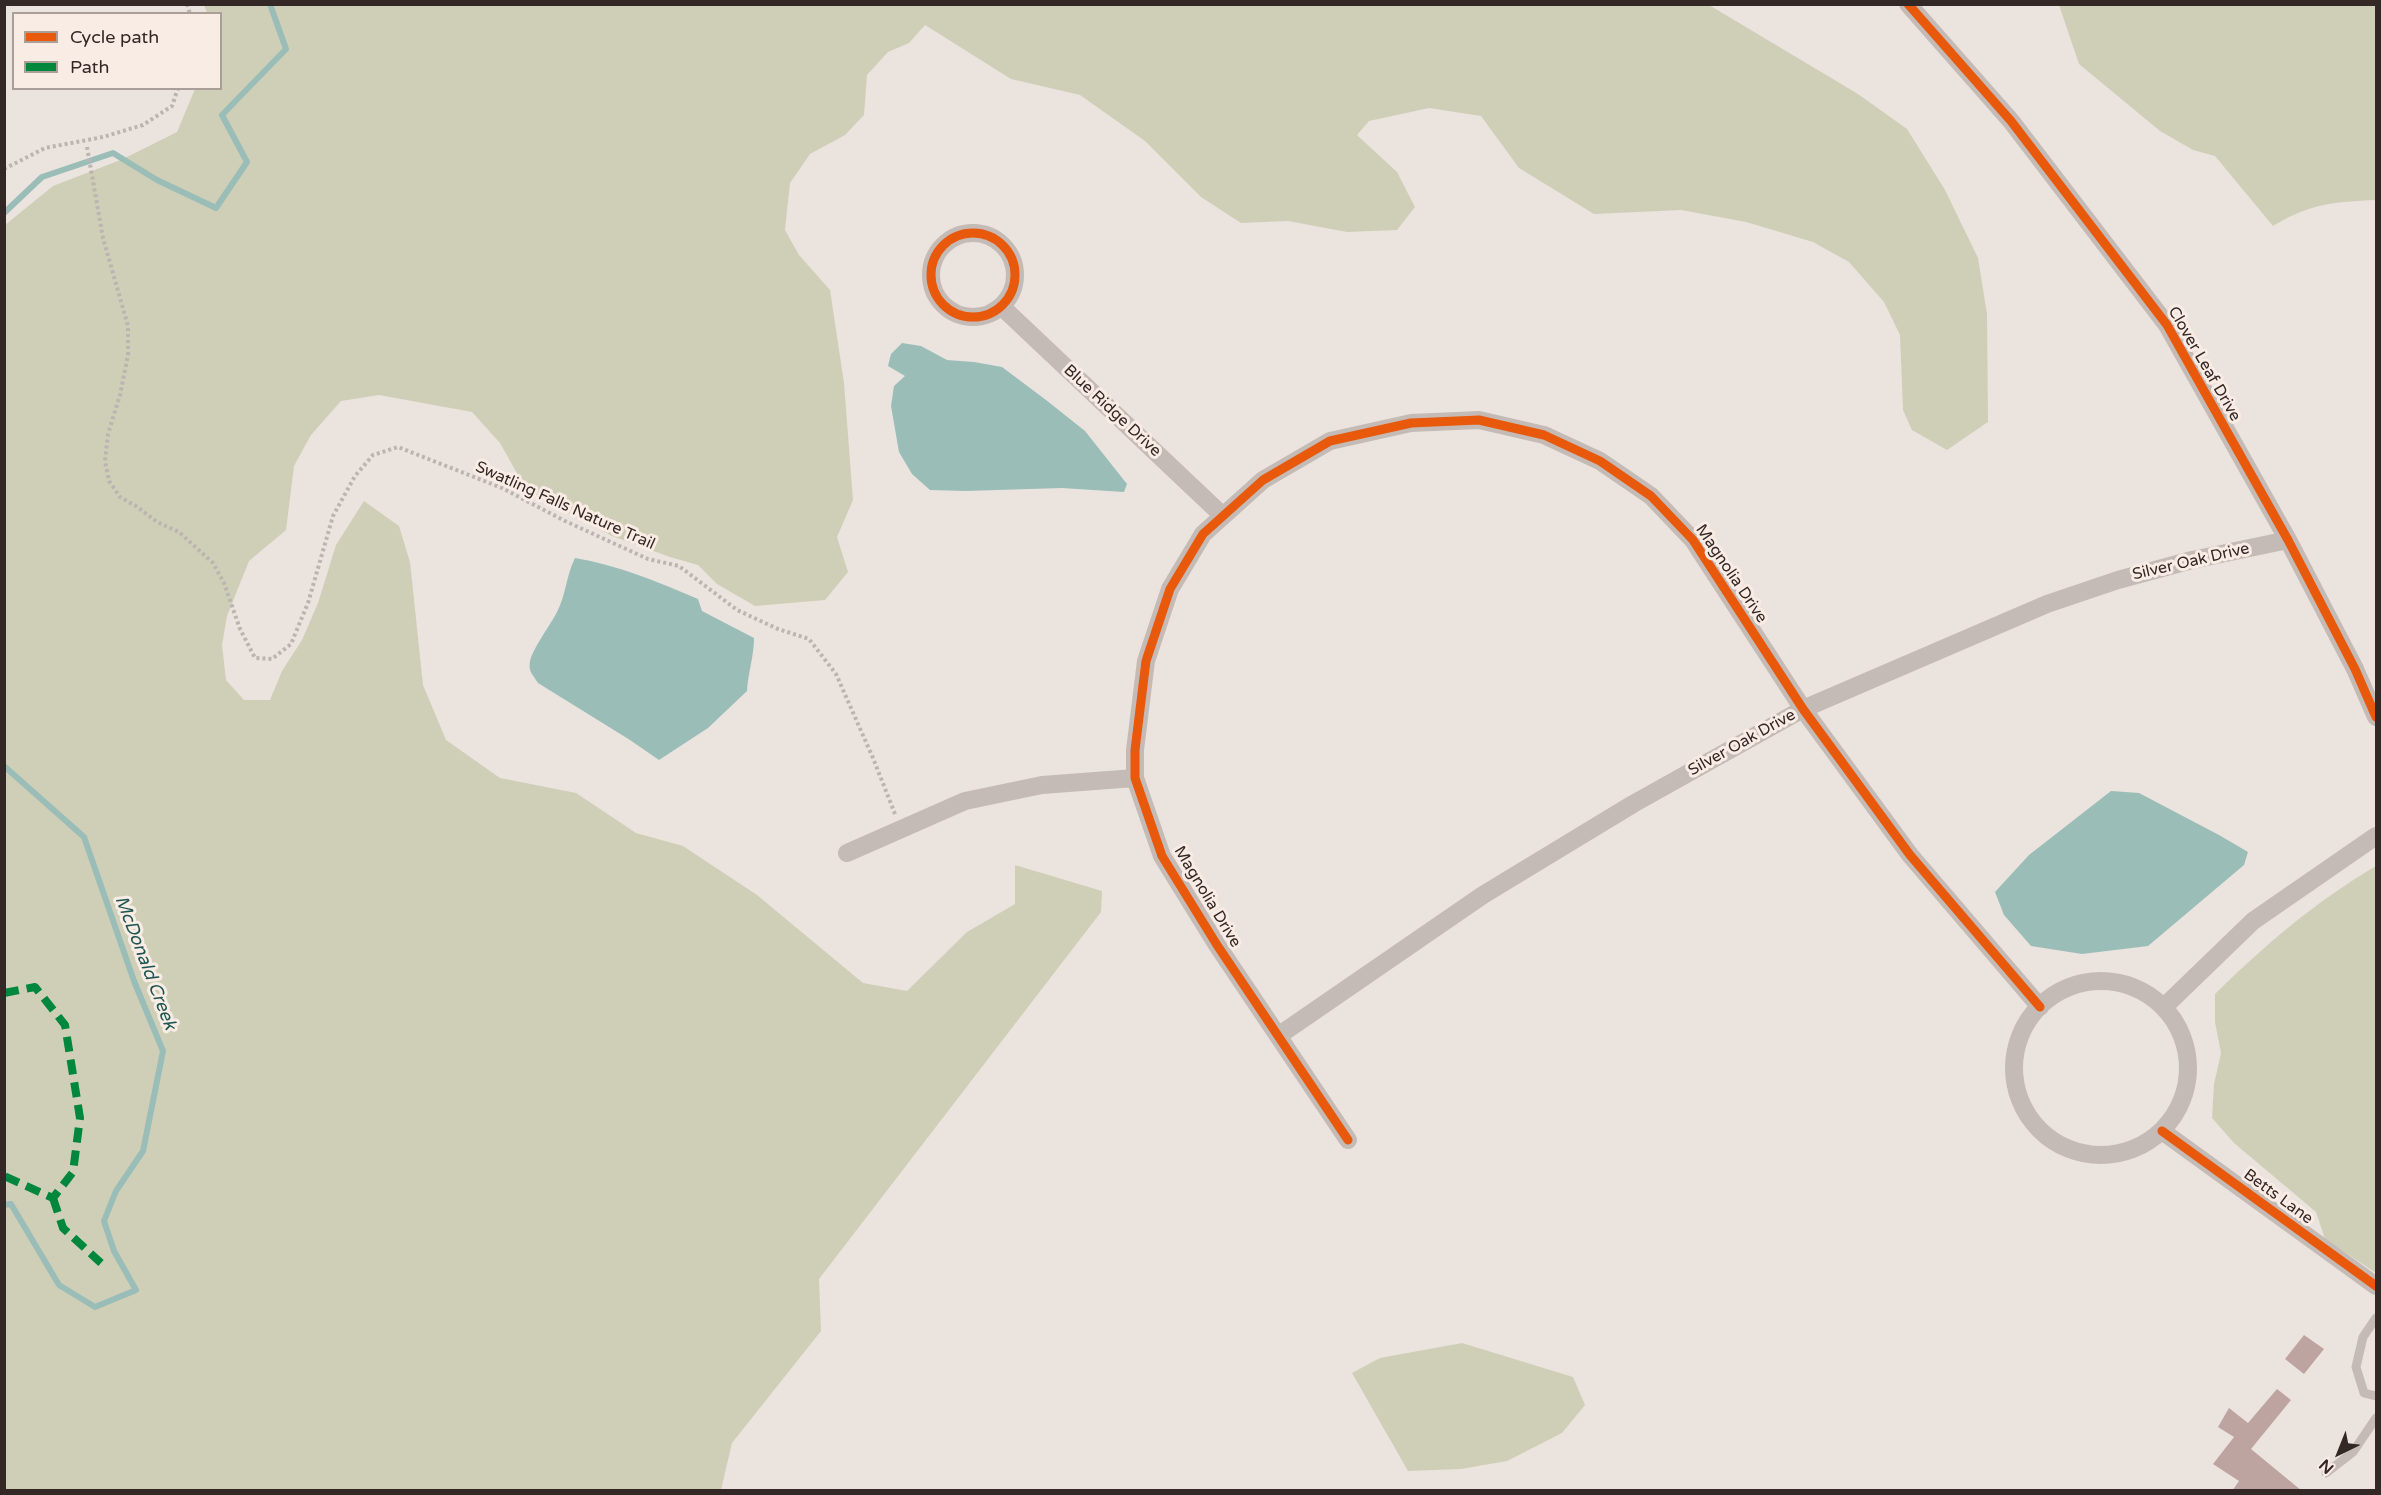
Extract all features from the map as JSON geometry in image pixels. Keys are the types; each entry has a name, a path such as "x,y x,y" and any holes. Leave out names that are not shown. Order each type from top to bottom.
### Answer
{"street":[{"name":"Clover Leaf Drive","path":"1908,4 2011,122 2167,325 2288,540 2355,669 2376,717"},
{"path":"969,233 983,234 996,239 1007,249 1016,275 1014,289 1002,307 985,316 971,318 958,315 946,308 937,297 932,284 931,270 935,256 943,245 955,237 969,233"},
{"name":"Blue Ridge Drive","path":"1002,307 1223,516"},
{"name":"Magnolia Drive","path":"1348,1140 1216,945 1162,856 1135,778 1135,750 1146,662 1170,589 1203,534 1263,480 1330,441 1411,423 1479,420 1544,435 1600,461 1651,496 1693,540 1803,710 1910,855 2040,1007"},
{"name":"Silver Oak Drive","path":"1278,1036 1483,895 1633,804 1803,710 2047,604 2139,574 2192,560 2288,540"},
{"path":"847,854 965,801 1042,785 1135,778"},
{"path":"2164,1007 2253,921 2376,836"},
{"path":"2094,981 2119,982 2143,992 2164,1007 2179,1029 2188,1054 2188,1081 2180,1106 2162,1131 2145,1144 2119,1154 2093,1155 2067,1148 2044,1134 2027,1115 2017,1091 2014,1066 2018,1041 2030,1018 2047,999 2069,987 2094,981"},
{"name":"Betts Lane","path":"2162,1131 2376,1286"}],"lane":[{"path":"2376,1318 2363,1337 2356,1367 2364,1393 2376,1396"},
{"path":"2326,1473 2353,1452 2376,1418"}],"path":[{"path":"4,169 45,148 86,141 142,125 172,106 177,90"},
{"path":"86,141 98,203"}],"green space":[{"path":"204,5 1709,5 1858,94 1907,129 1945,190 1978,258 1987,314 1988,422 1947,450 1912,430 1903,410 1900,335 1884,302 1849,262 1813,242 1746,222 1681,210 1594,214 1519,168 1481,116 1429,108 1369,121 1357,135 1397,172 1415,207 1397,230 1347,232 1288,221 1241,223 1201,197 1145,141 1080,95 1011,79 925,25 909,43 888,52 867,75 864,115 845,135 810,154 790,183 785,230 799,255 830,290 844,383 853,500 837,537 848,572 825,600 755,606 717,584 698,565 612,536 538,497 518,475 500,443 472,412 379,395 341,401 311,435 294,466 286,530 249,561 227,616 222,645 226,680 244,700 270,700 282,671 302,640 318,603 336,545 364,501 399,526 410,562 423,685 446,740 500,778 576,793 636,833 683,846 757,895 863,983 907,991 967,932 1015,904 1015,865 1102,891 1101,912 819,1279 821,1331 732,1443 721,1490 5,1490 5,225 53,186 123,159 177,132 195,90 222,90 222,12 207,12"},
{"path":"2059,5 2376,5 2376,200 2311,208 2273,226 2215,156 2193,150 2160,131 2079,64"},
{"path":"2376,866 2376,1273 2325,1239 2316,1212 2234,1143 2212,1118 2214,1084 2221,1053 2215,1022 2215,994 2292,925 2332,894"},
{"path":"1462,1343 1573,1377 1585,1405 1562,1433 1507,1461 1461,1469 1408,1471 1352,1373 1380,1358"}],"water":[{"path":"902,343 921,346 947,360 1002,367 1085,431 1127,484 1124,492 1062,488 930,490 912,474 899,452 891,406 894,386 905,376 888,366 891,354"},
{"path":"575,558 653,580 698,599 702,611 754,638 747,691 708,728 659,760 538,683 530,670 531,657 560,606"},
{"path":"2111,791 2139,793 2219,835 2248,852 2244,865 2148,946 2082,954 2031,946 2004,915 1995,892 2029,855"}],"building":[{"path":"2304,1335 2324,1349 2304,1374 2285,1359"},
{"path":"2277,1389 2291,1400 2251,1449 2302,1491 2232,1491 2239,1481 2213,1464 2234,1437 2218,1427 2229,1408 2248,1423"}],"waterway":[{"name":"McDonald Creek","path":"4,213 42,177 113,153 157,180 216,208 247,162 222,115 286,49 270,4"},
{"name":"McDonald Creek","path":"4,766 84,837 134,981 163,1051 143,1151 116,1191 104,1221 114,1251 136,1290 95,1307 59,1285 11,1204 4,1205"}],"marked path":[{"path":"4,993 35,987 65,1025 80,1118 73,1172 53,1198 4,1176"},
{"path":"53,1198 63,1228 101,1263"}],"cycle path":[{"path":"1908,4 2011,121 2167,325 2288,540 2355,669 2376,717"},
{"path":"973,233 989,236 1003,245 1012,259 1015,275 1012,291 1003,305 989,314 973,317 957,314 943,305 934,291 931,275 934,259 943,245 957,236 973,233"},
{"path":"1348,1140 1217,945 1162,856 1135,778 1135,750 1146,661 1170,589 1203,534 1263,480 1330,441 1411,423 1479,420 1544,435 1600,461 1651,496 1693,540 1803,709 1910,855 2040,1007"},
{"path":"2162,1131 2376,1286"}]}
